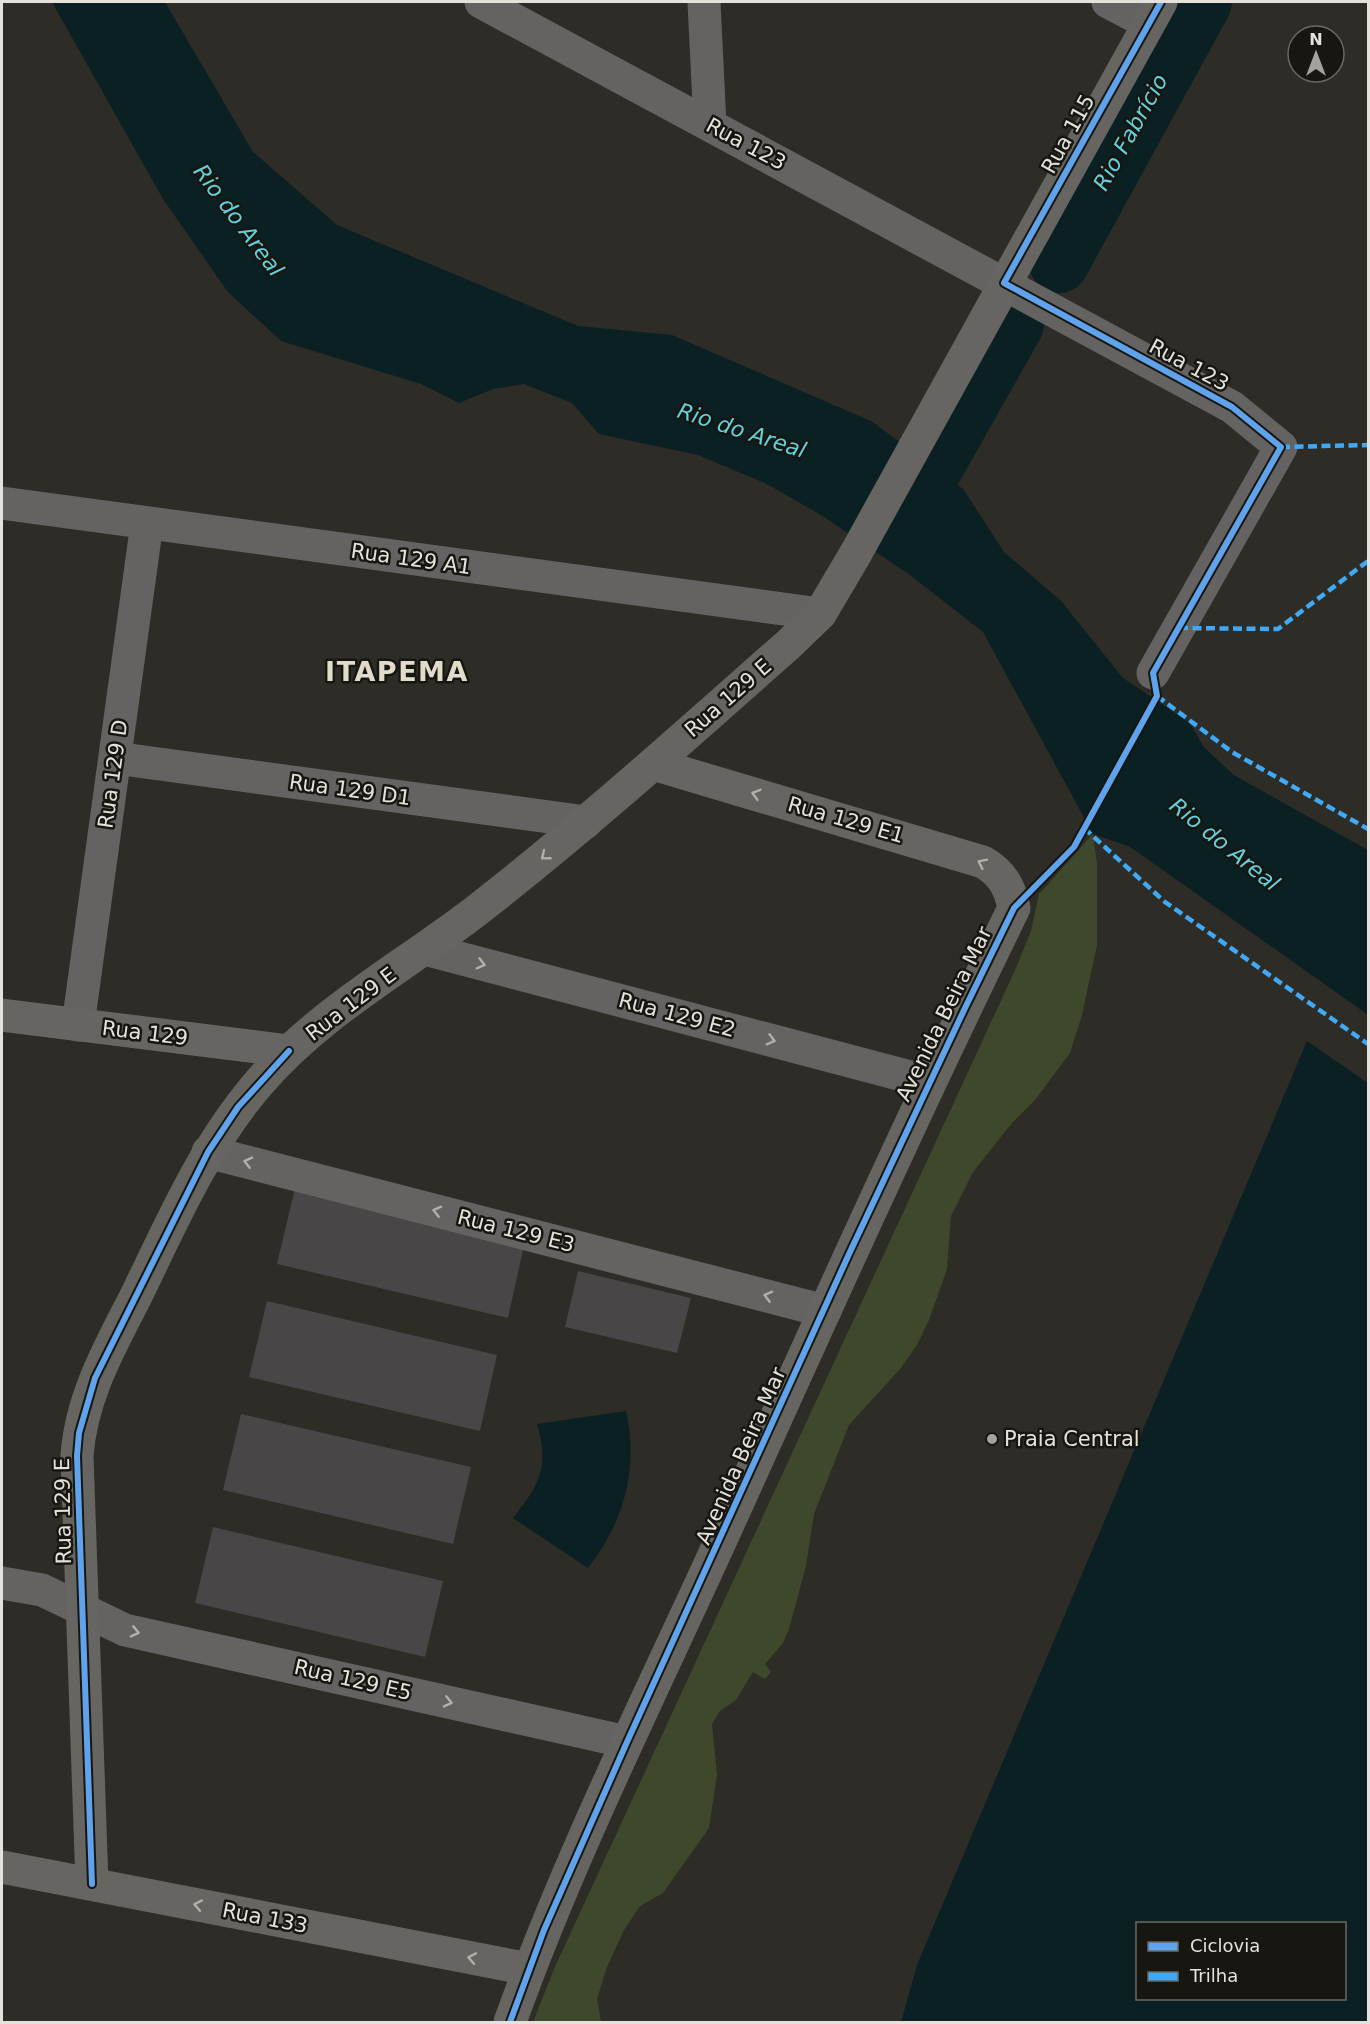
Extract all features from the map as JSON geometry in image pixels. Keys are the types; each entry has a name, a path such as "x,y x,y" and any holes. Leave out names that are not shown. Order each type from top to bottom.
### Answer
{"main road":[{"name":"Rua 115","path":"856,553 922,437 1154,12"},
{"name":"Rua 129 E","path":"92,1884 77,1456 79,1433 86,1404 100,1369 208,1152 253,1090 290,1051 333,1015 475,912 586,822 820,614 856,553"},
{"name":"Rua 129 E1","path":"653,764 983,862 1003,879 1011,893 1014,908"},
{"name":"Avenida Beira Mar","path":"510,2022 529,1970 627,1742 929,1082 1014,908"},
{"name":"Rua 129","path":"2,1016 290,1051"},
{"name":"Rua 133","path":"2,1867 529,1970"}],"street":[{"name":"Rua 123","path":"481,2 1232,407 1281,447 1153,673"},
{"path":"704,2 710,125"},
{"path":"1108,2 1154,12"},
{"name":"Rua 129 A1","path":"2,503 820,614"},
{"name":"Rua 129 D","path":"78,1025 147,523"},
{"name":"Rua 129 D1","path":"115,758 586,822"},
{"name":"Rua 129 E2","path":"424,949 929,1082"},
{"name":"Rua 129 E3","path":"208,1152 825,1311"},
{"name":"Rua 129 E5","path":"2,1583 42,1590 82,1607 125,1630 627,1742"}],"path":[{"path":"1014,908 1074,847 1149,710"}],"green space":[{"path":"1093,834 1097,864 1097,945 1082,1015 1070,1053 1035,1100 1012,1123 973,1172 951,1216 947,1269 929,1320 917,1345 900,1369 849,1425 814,1514 806,1566 789,1629 783,1643 765,1664 771,1672 765,1679 753,1672 736,1700 720,1711 712,1724 717,1775 709,1828 663,1893 640,1906 624,1930 607,1967 597,1999 601,2022 533,2022 554,1969 1016,968 1031,931 1039,894"}],"water":[{"name":"Rio do Areal","path":"52,2 165,2 253,152 337,225 578,326 672,335 871,421 963,489 1004,552 1061,601 1123,678 1190,723 1204,747 1234,775 1368,850 1368,1015 1130,847 1093,834 983,632 910,575 821,515 767,484 698,455 599,434 572,403 524,384 493,389 459,403 421,384 281,341 228,292 163,199"},
{"path":"1307,1041 1368,1083 1368,2022 901,2022 917,1965"},
{"path":"626,1411 631,1454 625,1494 611,1532 588,1568 513,1518 530,1496 540,1475 542,1452 537,1424"}],"pier":[{"path":"1190,723 1194,724 1206,745 1236,773 1368,846 1368,850 1234,775 1204,747"},
{"path":"1093,834 1130,847 1368,1015 1368,1018 1128,849 1095,838"},
{"path":"1309,1038 1368,1079 1368,1083 1305,1039"}],"building":[{"path":"295,1188 525,1241 508,1318 277,1264"},
{"path":"578,1271 691,1298 677,1353 565,1327"},
{"path":"267,1301 497,1355 480,1431 249,1377"},
{"path":"241,1414 471,1467 453,1544 223,1490"},
{"path":"213,1527 443,1581 425,1657 195,1603"}],"waterway":[{"name":"Rio Fabrício","path":"1059,263 1202,2"},
{"name":"Rio Fabrício","path":"905,517 1014,324"}],"marked path":[{"path":"1281,447 1368,445"},
{"path":"1179,628 1278,629 1368,561"},
{"path":"1157,696 1232,752 1368,829"},
{"path":"1084,828 1165,902 1368,1044"}],"cycle path":[{"path":"510,2022 544,1930 627,1742 849,1254 965,1008 1014,908 1074,847 1157,696 1153,673 1281,447 1232,407 1004,283 1161,2"},
{"path":"92,1884 77,1456 79,1433 95,1378 208,1152 238,1107 289,1051"}],"place":[{"name":"Praia Central","path":"992,1439"}],"district":[{"name":"ITAPEMA","path":"397,672"}]}
